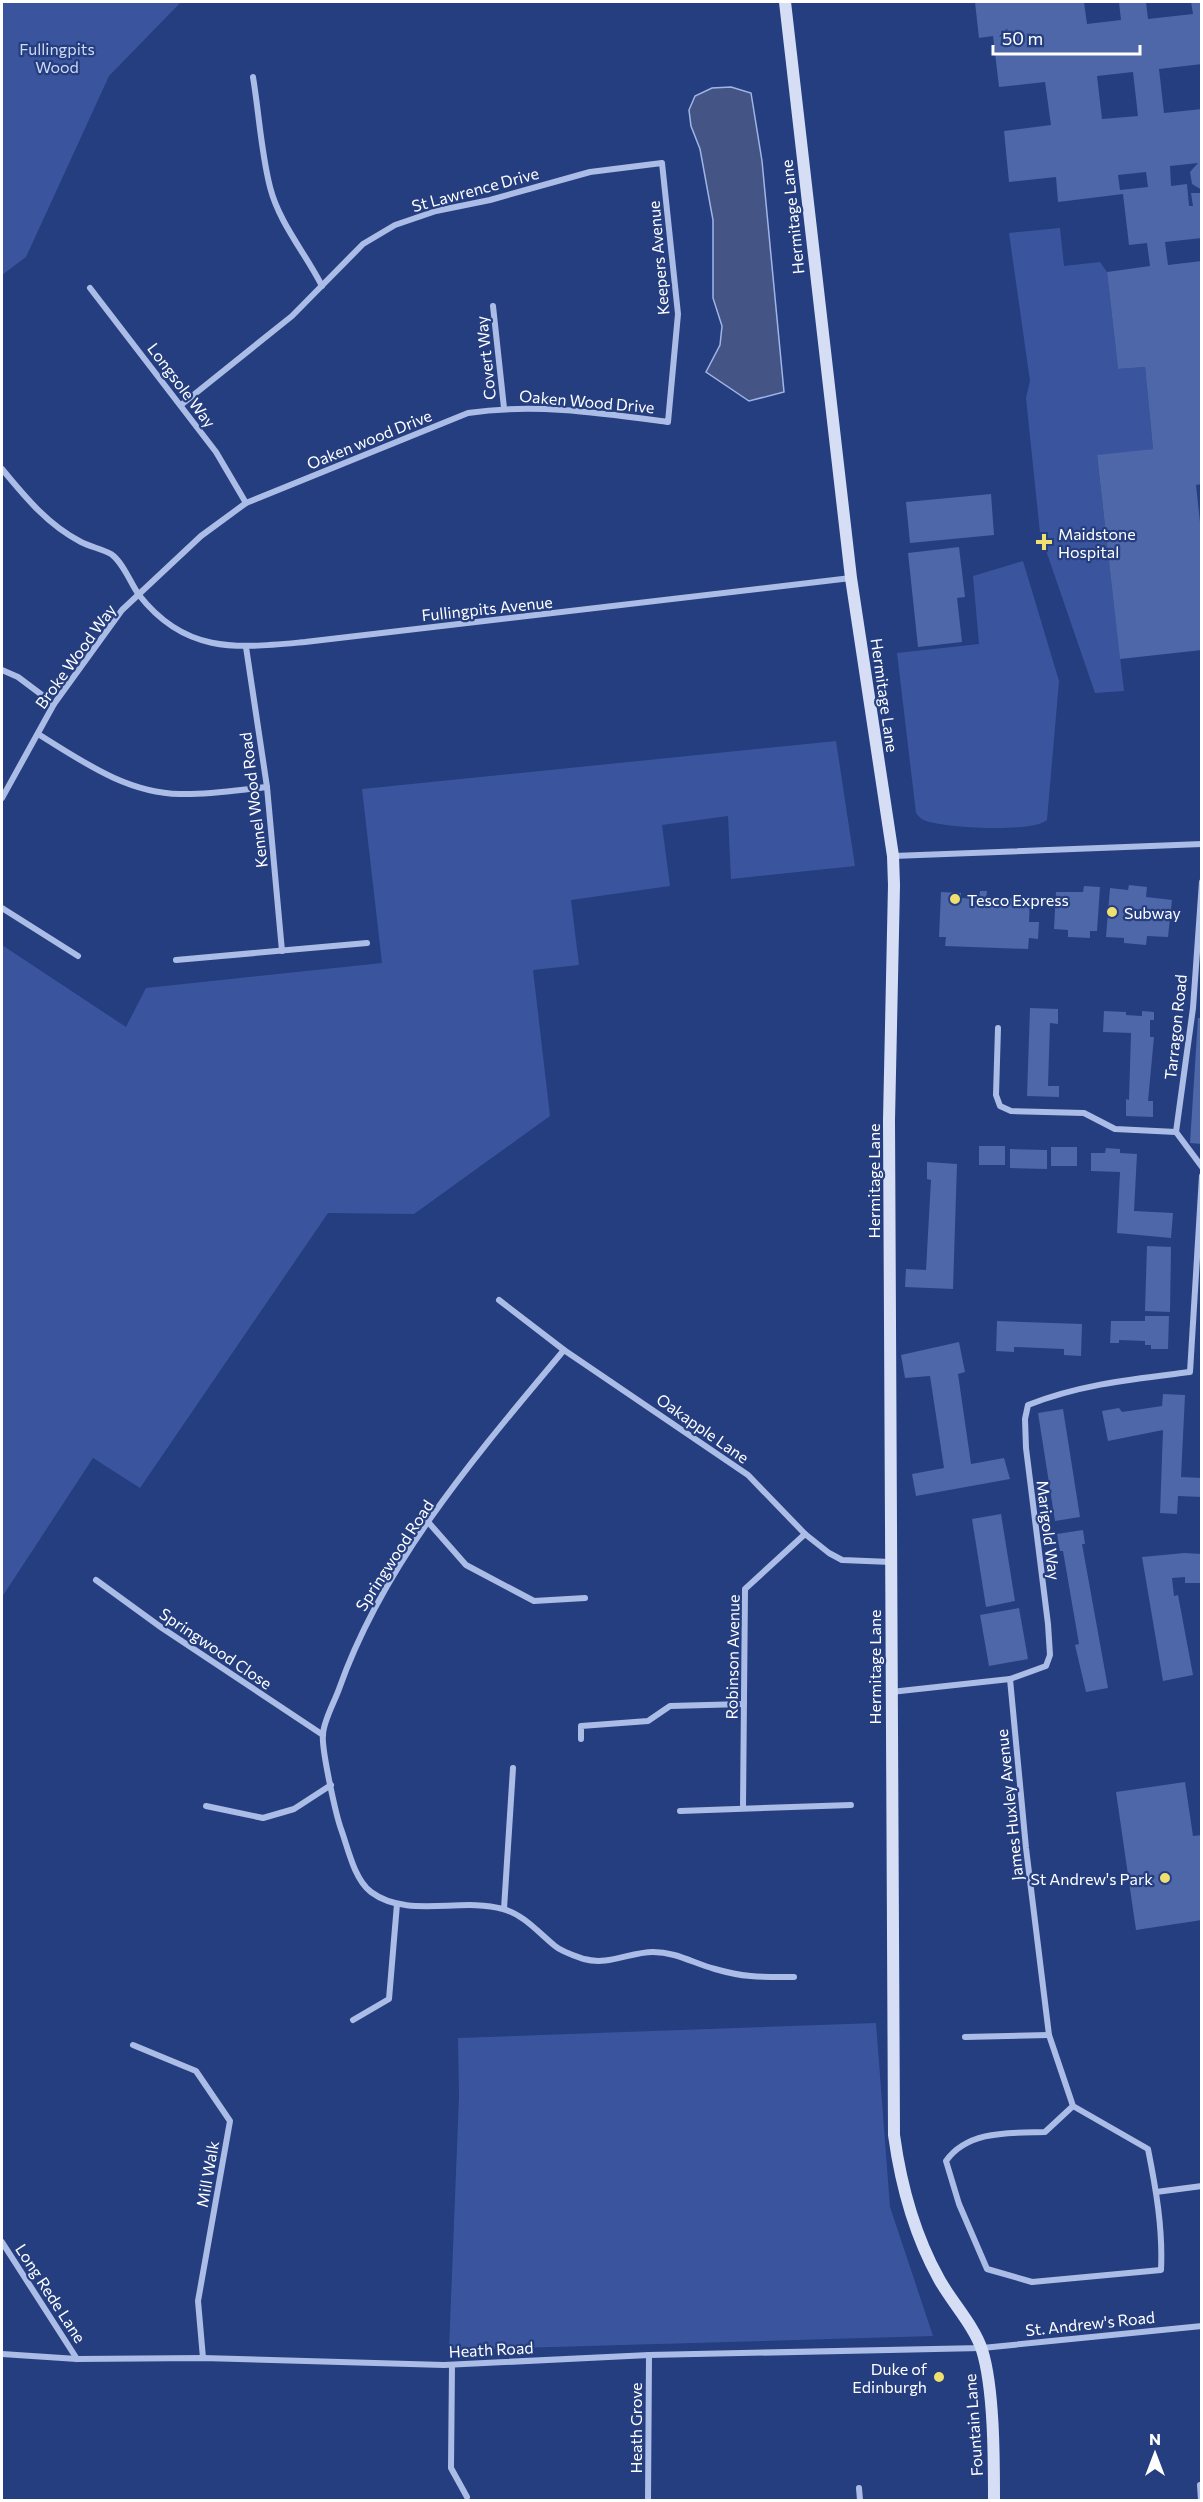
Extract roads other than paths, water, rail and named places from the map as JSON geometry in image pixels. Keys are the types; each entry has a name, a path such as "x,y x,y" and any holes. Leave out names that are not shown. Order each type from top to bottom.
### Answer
{"main road":[{"name":"Hermitage Lane","path":"785,2 851,578 893,856 895,941 889,1120 892,1562 890,1692 894,2135 906,2200 921,2241 938,2278 982,2348"},
{"name":"Fountain Lane","path":"982,2348 988,2377 994,2500"}],"street":[{"path":"253,77 270,188 285,223 307,256 322,286"},
{"name":"St Lawrence Drive","path":"181,405 292,316 363,244 395,225 436,211 516,194 590,172 662,163"},
{"name":"Keepers Avenue","path":"662,163 678,314 668,422"},
{"name":"Longsole Way","path":"90,288 216,452 246,503"},
{"name":"Covert Way","path":"493,306 504,408"},
{"name":"Oaken Wood Drive","path":"504,408 577,410 668,422"},
{"name":"Oaken wood Drive","path":"246,503 468,412 504,408"},
{"name":"Fullingpits Avenue","path":"4,472 37,511 80,542 113,555 140,596 162,617 187,635 215,645 246,647 533,617 851,578"},
{"path":"140,596 201,536 246,503"},
{"name":"Broke Wood Way","path":"2,798 54,704 122,610 140,596"},
{"name":"Kennel Wood Road","path":"246,647 267,787 282,951"},
{"path":"2,670 18,677 54,704"},
{"path":"38,734 121,782 149,791 180,795 267,787"},
{"path":"893,856 1202,844"},
{"name":"Tarragon Road","path":"1176,1132 1193,1008 1202,882"},
{"path":"2,908 78,956"},
{"path":"176,960 367,943"},
{"path":"998,1028 996,1095 1000,1106 1011,1111 1084,1113 1114,1129 1176,1132 1202,1167"},
{"name":"Marigold Way","path":"890,1692 1010,1679 1046,1666 1050,1655 1026,1448 1025,1419 1028,1405 1059,1392 1094,1384 1190,1372 1202,1176"},
{"name":"Oakapple Lane","path":"500,1300 564,1350 747,1475 805,1534 829,1553 842,1560 892,1562"},
{"name":"Springwood Road","path":"564,1350 477,1454 429,1523 373,1607 346,1668 322,1735 338,1820 356,1871 370,1891 397,1904 476,1905 504,1909 535,1927 557,1948 587,1960 608,1961 651,1952 675,1954 712,1969 755,1979 794,1977"},
{"path":"429,1523 466,1564 534,1601 585,1598"},
{"name":"Robinson Avenue","path":"743,1807 745,1589 805,1534"},
{"name":"Springwood Close","path":"96,1580 162,1628 322,1735"},
{"name":"James Huxley Avenue","path":"1010,1679 1026,1848 1048,2035 1073,2106"},
{"path":"581,1739 581,1726 648,1721 670,1707 744,1704"},
{"path":"504,1909 513,1768"},
{"path":"206,1806 264,1818 294,1809 331,1785"},
{"path":"680,1811 850,1805"},
{"path":"353,2019 389,1999 397,1904"},
{"path":"965,2037 1048,2035"},
{"name":"Mill Walk","path":"133,2045 196,2071 230,2121 198,2301 203,2358"},
{"path":"1073,2106 1148,2149 1162,2245 1161,2270 1032,2282 987,2269 959,2204 946,2161 955,2148 967,2141 1001,2133 1045,2132 1073,2106"},
{"path":"1156,2192 1202,2186"},
{"name":"Long Rede Lane","path":"2,2242 77,2359"},
{"name":"St. Andrew's Road","path":"982,2348 1202,2326"},
{"name":"Heath Road","path":"2,2354 77,2359 203,2358 452,2365 649,2355 982,2348"},
{"name":"Heath Grove","path":"648,2500 649,2355"},
{"path":"452,2365 451,2468 467,2497"},
{"path":"1200,2485 1201,2500"},
{"path":"859,2488 860,2500"}],"place":[{"name":"Maidstone Hospital","path":"1044,542"},
{"name":"Tesco Express","path":"955,899"},
{"name":"Subway","path":"1112,912"},
{"name":"St Andrew's Park","path":"1165,1878"},
{"name":"Duke of Edinburgh","path":"939,2377"}],"park label":[{"name":"Fullingpits Wood","path":"57,57"}]}
